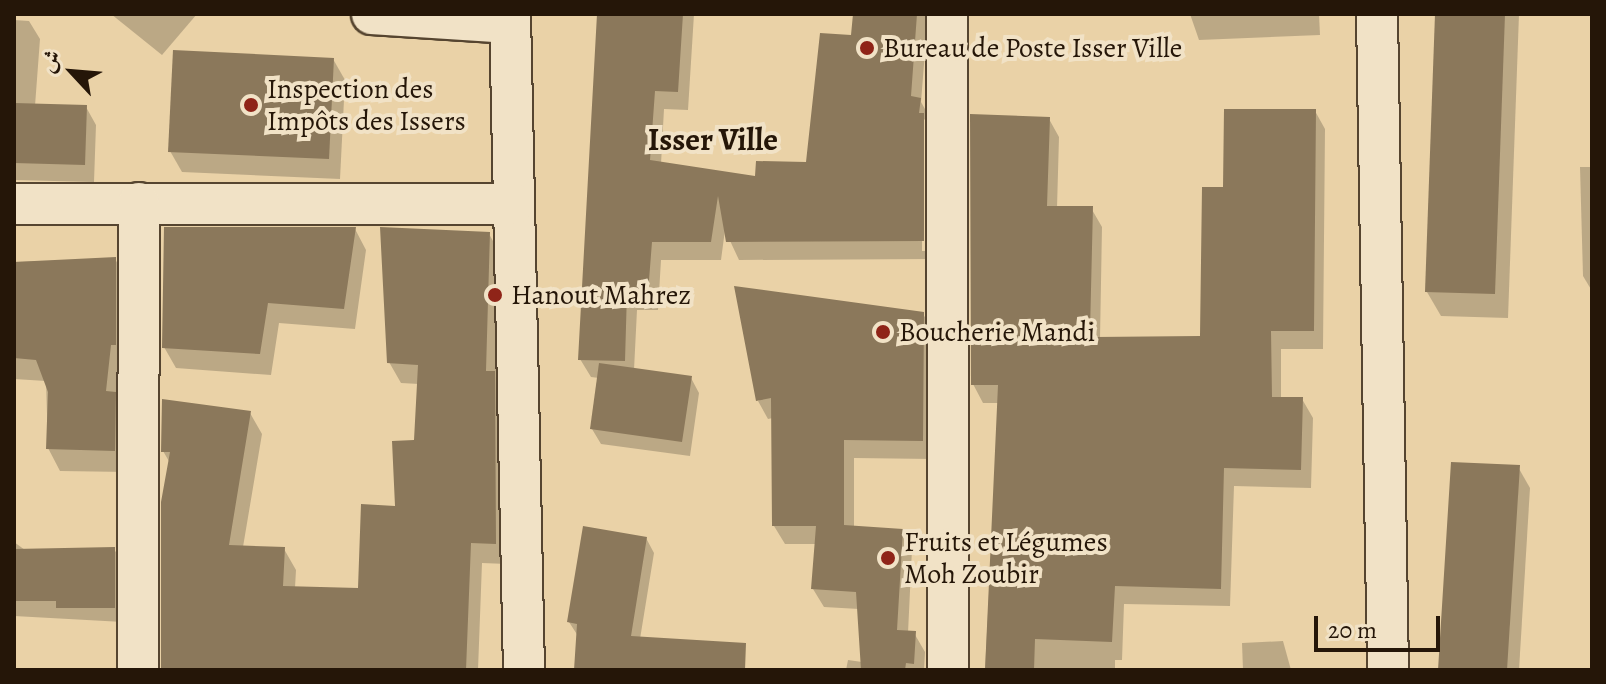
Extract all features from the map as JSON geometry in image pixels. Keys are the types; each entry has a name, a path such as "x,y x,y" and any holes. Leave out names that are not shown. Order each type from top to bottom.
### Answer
{"street":[{"path":"372,14 510,18 524,670"},
{"path":"947,14 948,670"},
{"path":"1377,14 1388,670"},
{"path":"138,670 139,203"},
{"path":"14,204 513,204"}],"building":[{"path":"597,14 683,14 678,92 655,91 650,160 755,176 756,161 806,162 820,33 851,35 853,14 917,14 911,96 921,98 919,113 924,113 924,241 726,242 718,196 711,242 652,242 648,293 627,292 625,361 578,360"},
{"path":"1435,14 1505,14 1495,294 1425,292"},
{"name":"Inspection des Impôts des Issers","path":"173,50 334,58 329,159 168,152"},
{"path":"14,103 87,105 85,165 14,163"},
{"path":"1224,109 1316,109 1314,331 1271,331 1272,397 1303,397 1301,470 1224,468 1221,589 1115,586 1112,642 1035,639 1034,670 985,670 998,385 971,385 970,114 1050,117 1047,206 1093,206 1090,332 1095,337 1200,336 1202,187 1223,187"},
{"path":"164,227 356,227 344,309 268,303 260,354 162,348"},
{"path":"380,227 490,232 486,371 495,371 496,544 471,543 466,670 161,670 161,502 170,452 161,452 162,399 251,411 229,545 285,547 283,586 358,588 361,504 395,506 392,441 414,440 418,365 387,363"},
{"path":"116,257 116,345 111,345 106,391 116,392 115,451 46,449 48,392 36,360 14,358 14,262"},
{"path":"734,286 924,312 923,441 844,440 844,525 903,529 897,630 916,631 914,664 906,663 905,670 861,670 856,592 811,589 816,526 772,526 771,398 756,401"},
{"path":"599,363 692,376 682,442 590,429"},
{"path":"1451,462 1520,465 1507,670 1438,670"},
{"path":"583,526 647,537 631,636 746,643 745,670 574,670 577,624 567,622"},
{"path":"115,547 115,608 56,608 56,601 14,601 14,549"}],"place":[{"name":"Bureau de Poste Isser Ville","path":"867,48"},
{"name":"Inspection des Impôts des Issers","path":"251,105"},
{"name":"Hanout Mahrez","path":"495,295"},
{"name":"Boucherie Mandi","path":"883,332"},
{"name":"Fruits et Légumes Moh Zoubir","path":"888,558"}],"district":[{"name":"Isser Ville","path":"713,139"}]}
